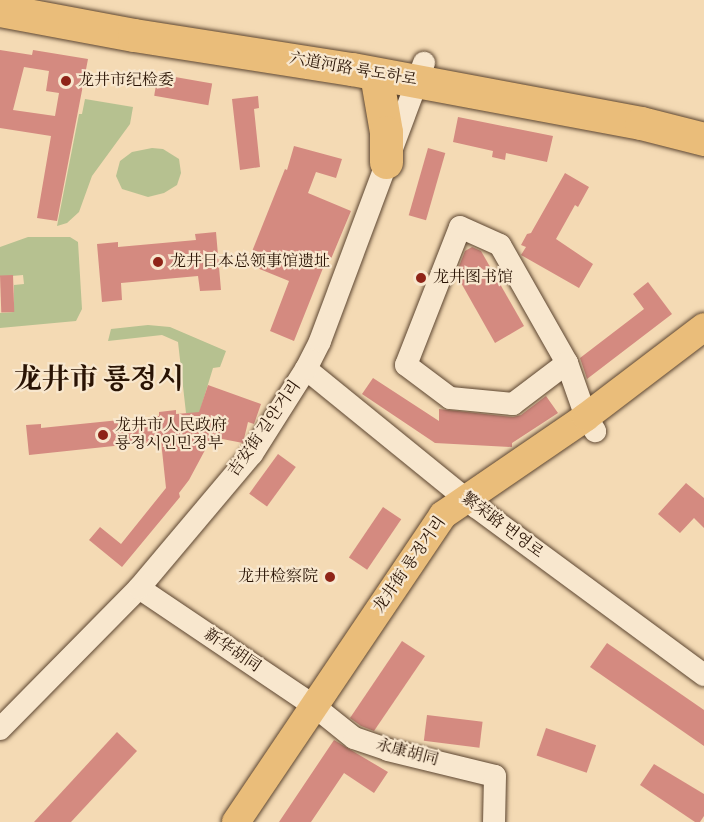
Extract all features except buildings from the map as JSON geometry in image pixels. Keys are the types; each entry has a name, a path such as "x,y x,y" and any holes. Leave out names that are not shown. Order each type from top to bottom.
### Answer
{"highway":[{"name":"六道河路 륙도하로","path":"29,0 420,72 638,105 704,122"},
{"name":"六道河路 륙도하로","path":"0,10 134,35 376,74 420,72 704,139"},
{"path":"376,74 386,132 386,162"}],"main road":[{"name":"龙井街 룡정거리","path":"591,424 704,327"},
{"name":"龙井街 룡정거리","path":"236,822 320,711 470,503 704,350"},
{"name":"龙井街 룡정거리","path":"255,822 320,711"}],"street":[{"name":"吉安街 길안거리","path":"0,729 139,588 252,454 306,369 320,341 420,72"},
{"path":"567,363 513,404 450,398 406,365 460,227 500,245 567,363 591,424"},
{"name":"繁荣路 번영로","path":"306,369 470,503 704,675"},
{"name":"新华胡同","path":"139,588 320,711"},
{"name":"永康胡同","path":"320,711 354,738 362,741 388,750 495,776 494,822"}],"green space":[{"path":"85,99 133,107 130,124 92,176 79,212 67,223 57,226 79,114 82,114"},
{"path":"152,148 163,149 179,159 181,173 177,185 164,193 148,197 122,189 116,176 120,161 132,152"},
{"path":"28,237 70,237 78,242 82,309 76,321 0,328 0,313 14,312 14,285 24,284 23,275 0,277 0,247"},
{"path":"148,325 170,327 226,351 220,367 213,368 199,414 186,413 178,342 162,335 108,341 111,329"}],"place":[{"name":"龙井市纪检委","path":"66,81"},
{"name":"龙井日本总领事馆遗址","path":"158,262"},
{"name":"龙井图书馆","path":"421,278"},
{"name":"龙井市人民政府 룡정시인민정부","path":"103,435"},
{"name":"龙井检察院","path":"330,577"}],"district":[{"name":"龙井市 룡정시","path":"99,381"}]}
